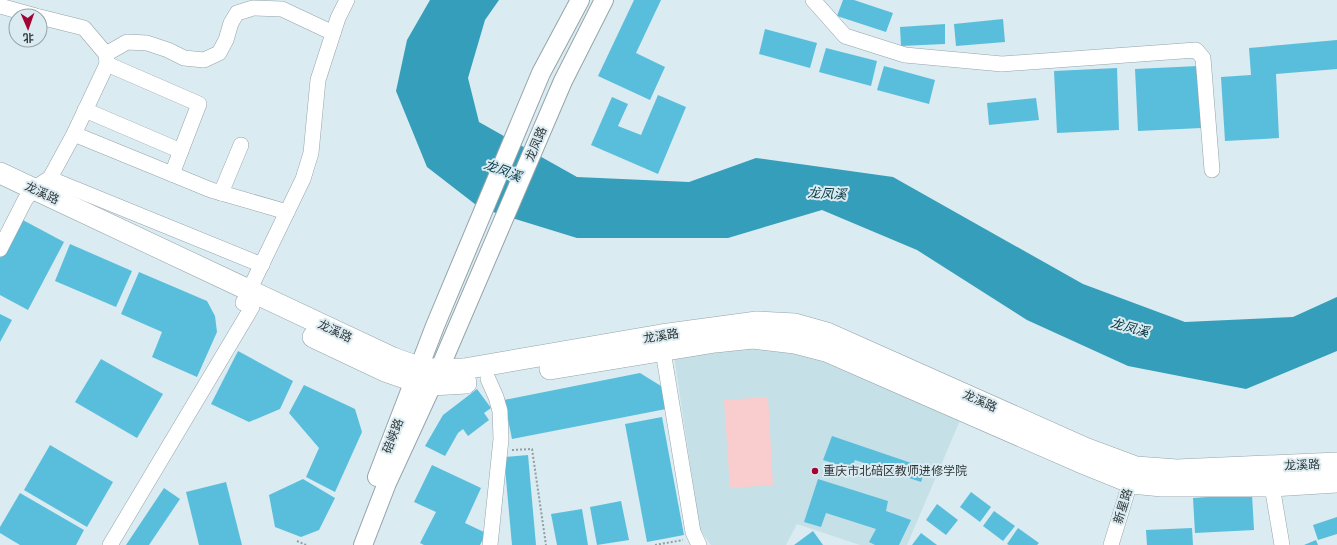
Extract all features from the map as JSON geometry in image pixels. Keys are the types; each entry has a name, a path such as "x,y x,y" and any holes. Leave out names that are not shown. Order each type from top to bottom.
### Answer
{"highway":[{"name":"龙溪路","path":"0,174 36,189 385,371 465,383 715,342 753,338 795,343 826,351 1080,462 1133,475 1162,486 1272,486 1337,482"},
{"name":"龙溪路","path":"0,188 36,189"},
{"name":"龙溪路","path":"426,376 661,336 757,322 795,324 826,333 1085,448 1133,475 1177,470 1337,464"}],"main road":[{"name":"龙凤路","path":"435,326 542,73 580,0"},
{"name":"龙凤路","path":"454,334 563,81 604,0"},
{"name":"碚峡路","path":"363,545 426,376 435,326"},
{"name":"碚峡路","path":"351,545 426,376 454,334"}],"street":[{"path":"110,545 248,300 262,265 303,179 311,153 318,80 338,18 347,0"},
{"path":"813,0 845,36 905,55 1002,64 1196,50 1203,58 1212,170"},
{"path":"0,250 36,189 74,134 106,59 127,42 147,43 168,50 184,58 204,60 219,54 226,40 230,23 237,13 253,8 282,9 333,33"},
{"path":"48,19 84,28 106,59 199,104 172,174"},
{"path":"85,110 181,152"},
{"path":"74,134 221,193 287,212"},
{"path":"221,193 241,144"},
{"path":"36,189 58,182 262,265"},
{"path":"663,351 693,532 698,542"},
{"path":"488,379 496,396 500,412 501,439 490,545"},
{"name":"新星路","path":"1111,545 1133,475"},
{"path":"1272,486 1282,545"}],"path":[{"path":"500,450 532,449 546,545"},
{"path":"297,541 306,545"},
{"path":"655,545 698,542"}],"shaded area":[{"name":"重庆市北碚区教师进修学院","path":"740,347 813,354 961,418 907,545 860,545 797,524 786,545 711,545 700,530 674,356"},
{"path":"768,397 773,485 730,488 724,400"}],"water":[{"name":"龙凤溪","path":"430,0 499,0 485,20 468,78 479,122 577,177 689,182 756,158 893,177 1083,284 1185,322 1293,317 1337,297 1337,351 1246,389 1128,366 1027,320 917,250 822,210 728,238 577,238 480,208 427,167 396,91 407,40"}],"building":[{"path":"634,0 661,0 636,53 665,67 650,100 598,76"},
{"path":"843,0 854,0 893,13 886,32 837,16"},
{"path":"1003,19 1005,42 956,46 954,24"},
{"path":"945,24 945,44 901,46 900,27"},
{"path":"765,29 817,43 810,68 759,54"},
{"path":"1337,40 1337,69 1276,74 1279,138 1225,141 1221,77 1251,75 1249,48"},
{"path":"826,48 877,61 871,86 819,72"},
{"path":"884,66 935,80 929,104 877,90"},
{"path":"1198,66 1201,128 1138,131 1135,69"},
{"path":"1117,68 1119,130 1057,133 1054,71"},
{"path":"658,95 686,107 658,174 591,145 612,97 628,104 618,126 641,135"},
{"path":"1036,98 1039,120 989,125 987,103"},
{"path":"21,219 64,242 28,310 0,295 0,258"},
{"path":"70,244 132,271 116,307 55,281"},
{"path":"139,272 207,301 215,316 217,332 197,377 152,357 162,332 121,314"},
{"path":"0,314 12,320 0,342"},
{"path":"238,351 293,381 280,409 249,422 211,404"},
{"path":"101,359 163,394 137,438 75,402"},
{"path":"640,373 661,386 666,409 512,439 504,400"},
{"path":"304,385 355,409 362,432 335,492 306,477 319,448 289,413"},
{"path":"477,389 491,408 484,413 489,420 468,436 463,429 458,433 445,456 425,446 443,415"},
{"path":"662,417 684,535 647,542 625,424"},
{"path":"832,436 926,468 921,482 855,460 851,469 823,460"},
{"path":"50,445 113,482 87,527 24,490"},
{"path":"528,455 536,545 512,545 504,457"},
{"path":"432,465 481,488 465,523 486,533 480,545 424,545 420,543 436,512 414,502"},
{"path":"303,479 335,498 319,530 301,537 275,527 269,495"},
{"path":"818,479 888,501 886,511 911,520 899,545 875,545 869,542 876,529 826,513 821,527 804,522"},
{"path":"226,482 242,545 199,545 186,492"},
{"path":"164,488 180,499 149,545 126,545"},
{"path":"971,492 991,507 980,522 960,507"},
{"path":"20,493 84,530 76,545 20,545 0,533 0,527"},
{"path":"1252,494 1254,530 1195,533 1193,498"},
{"path":"621,501 629,540 597,545 590,507"},
{"path":"937,504 958,520 946,535 926,520"},
{"path":"582,509 588,545 557,545 551,514"},
{"path":"994,511 1015,526 1003,541 983,526"},
{"path":"1337,517 1337,534 1318,540 1313,525"},
{"path":"1018,528 1039,543 1037,545 1007,544"},
{"path":"1192,528 1193,545 1147,545 1146,530"},
{"path":"813,531 823,545 794,545"},
{"path":"921,533 937,545 912,545"},
{"path":"1316,540 1318,545 1304,545"}],"place":[{"name":"重庆市北碚区教师进修学院","path":"815,471"}]}
